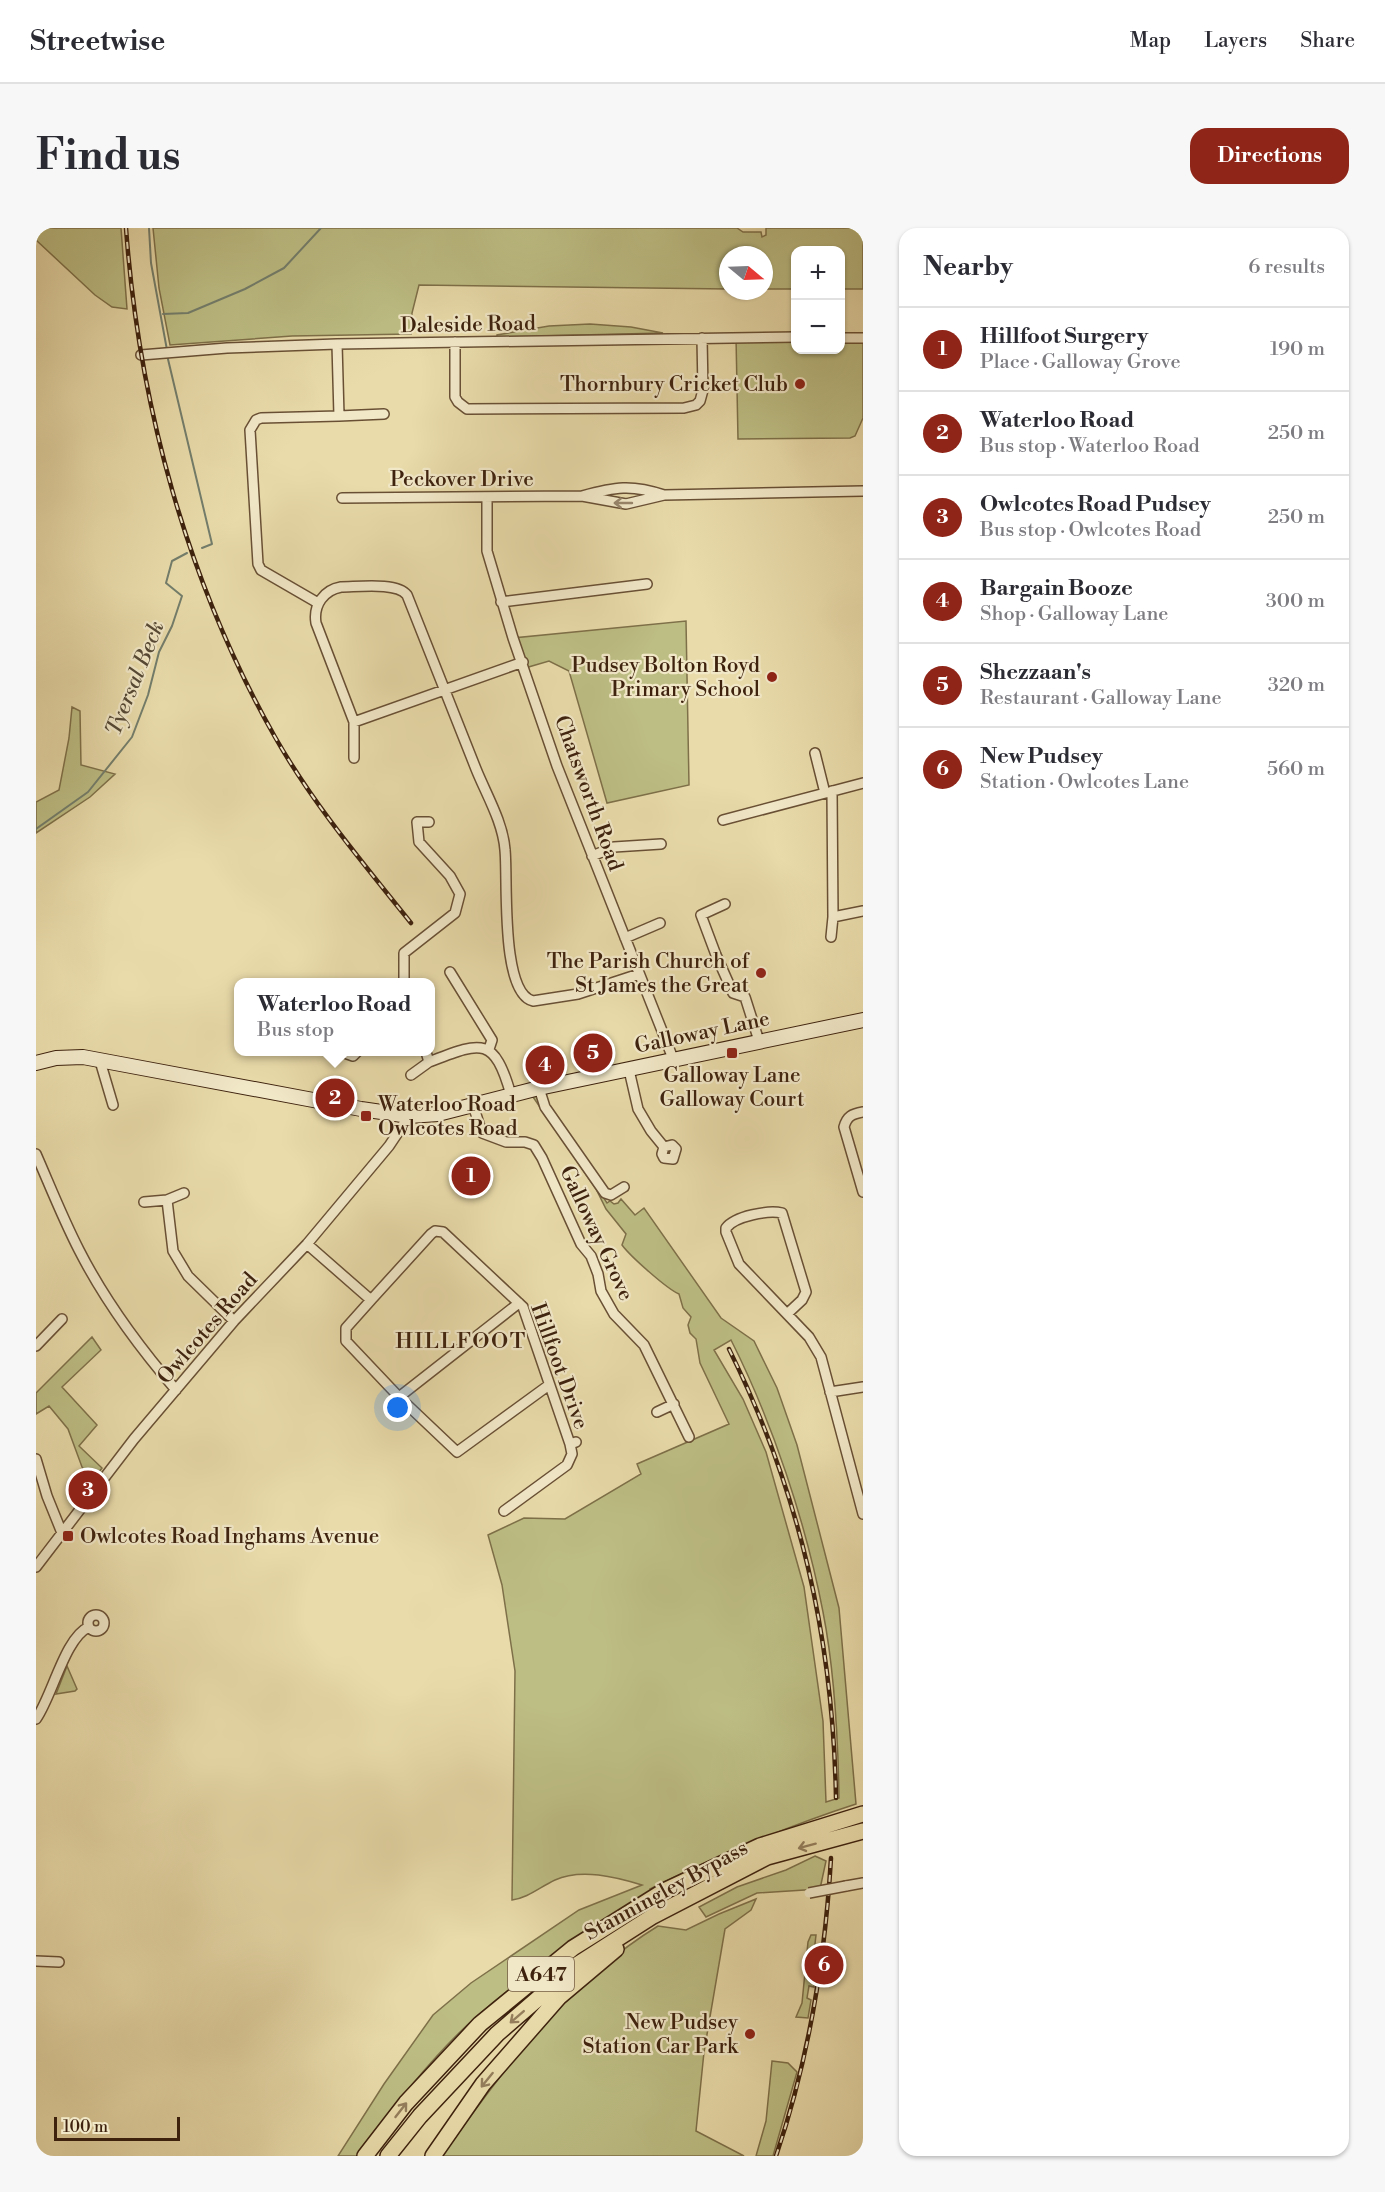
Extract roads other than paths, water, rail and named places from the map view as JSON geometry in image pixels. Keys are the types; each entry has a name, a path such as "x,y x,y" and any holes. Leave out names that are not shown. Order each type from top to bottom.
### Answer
{"highway":[{"name":"Stanningley Bypass","path":"365,2156 406,2103 480,2024 573,1948 664,1891 760,1846 863,1814"},
{"name":"Stanningley Bypass","path":"388,2156 420,2116 497,2034 578,1964 653,1916 767,1857 863,1831"},
{"path":"433,2156 483,2084 559,1997 627,1940 703,1890"}],"main road":[{"name":"Galloway Lane","path":"36,1063 67,1057 83,1057 319,1102 410,1116 473,1106 539,1088 863,1020"}],"street":[{"path":"455,342 455,397 467,409 684,408 696,405 702,396 702,338"},
{"name":"Daleside Road","path":"141,355 161,352 337,344 791,338"},
{"path":"845,338 863,338"},
{"path":"337,344 339,416"},
{"path":"318,603 261,570 258,564 250,430 256,420 261,418 384,414"},
{"name":"Peckover Drive","path":"582,496 620,487 664,495 863,491"},
{"name":"Peckover Drive","path":"342,498 582,496 626,504 664,495"},
{"name":"Chatsworth Road","path":"486,498 487,551 501,602 557,766 674,1060"},
{"path":"501,602 647,584"},
{"path":"354,758 354,722 316,623 318,603 329,591 341,586 392,587 404,591 503,836 509,951 511,966 522,992 528,1000 533,1001 578,994 639,974"},
{"path":"354,722 523,662"},
{"path":"815,753 828,792 833,917 831,937"},
{"path":"723,820 863,783"},
{"path":"406,822 429,822"},
{"path":"405,953 455,914 460,894 450,876 419,842 417,822"},
{"path":"592,856 614,847 661,844"},
{"path":"725,904 701,915 733,993 745,997 759,1041"},
{"path":"833,917 863,911"},
{"path":"625,938 660,923"},
{"path":"395,946 405,953"},
{"path":"404,978 405,953"},
{"path":"450,972 492,1040 489,1049"},
{"path":"728,978 738,975"},
{"path":"411,1075 429,1062 477,1046 489,1049 497,1057 505,1073 511,1095"},
{"path":"427,1056 429,1062"},
{"path":"100,1061 113,1105"},
{"path":"629,1070 638,1108 651,1131 664,1147"},
{"path":"539,1088 545,1107 605,1193 611,1195 624,1187"},
{"name":"Galloway Grove","path":"473,1106 482,1133 506,1142 525,1142 534,1145 581,1244 591,1257 598,1274 601,1291 614,1314 644,1346 689,1437"},
{"path":"863,1112 851,1115 845,1122 844,1133 863,1192"},
{"name":"Owlcotes Road","path":"36,1567 134,1439 234,1321 307,1244 389,1146 410,1116"},
{"path":"36,1154 80,1251 100,1287 138,1346 176,1390"},
{"path":"144,1202 167,1200 184,1193"},
{"path":"167,1200 173,1251 188,1276 234,1321"},
{"path":"787,1314 802,1300 806,1292 782,1213 769,1210 732,1222 726,1228 726,1232 740,1264 787,1314 809,1337 820,1357 858,1477 863,1514"},
{"name":"Hillfoot Drive","path":"370,1300 431,1234 440,1231 519,1303 526,1313 549,1385 573,1443 572,1454 567,1465 504,1512"},
{"path":"307,1244 370,1300 346,1328 346,1341 399,1397 457,1452 549,1385"},
{"path":"399,1397 519,1303"},
{"path":"36,1346 62,1319"},
{"path":"830,1392 863,1387"},
{"path":"657,1412 674,1404"},
{"path":"36,1459 47,1496 62,1533"},
{"path":"36,1719 43,1710 65,1657 79,1633 88,1627"},
{"path":"809,1893 863,1883"},
{"path":"36,1961 59,1962"}],"waterway":[{"name":"Tyersal Beck","path":"149,228 151,263 167,350"},
{"name":"Tyersal Beck","path":"163,314 188,313 245,289 284,268 321,228"},
{"name":"Tyersal Beck","path":"167,355 212,544 202,548"},
{"name":"Tyersal Beck","path":"36,829 88,792 132,737 148,695 159,652 172,626 182,596 166,583 172,561 187,553"}],"railway":[{"path":"126,228 142,360 156,426 172,491 216,617 244,678 290,762 339,833 411,923"},
{"path":"729,1349 754,1403 775,1457 808,1568 820,1624 828,1681 836,1798"},
{"path":"776,2156 798,2083 814,2009 825,1934 831,1858"}],"place":[{"name":"Thornbury Cricket Club","path":"800,384"},
{"name":"Pudsey Bolton Royd Primary School","path":"772,677"},
{"name":"The Parish Church of St James the Great","path":"761,973"},
{"name":"Shezzaan's","path":"593,1053"},
{"name":"Galloway Lane Galloway Court","path":"732,1053"},
{"name":"Bargain Booze","path":"545,1065"},
{"name":"Waterloo Road","path":"335,1098"},
{"name":"Waterloo Road Owlcotes Road","path":"366,1116"},
{"name":"Hillfoot Surgery","path":"471,1176"},
{"name":"Owlcotes Road Pudsey","path":"88,1490"},
{"name":"Owlcotes Road Inghams Avenue","path":"68,1536"},
{"name":"New Pudsey","path":"824,1965"},
{"name":"New Pudsey Station Car Park","path":"750,2034"}],"district":[{"name":"HILLFOOT","path":"461,1340"}]}
